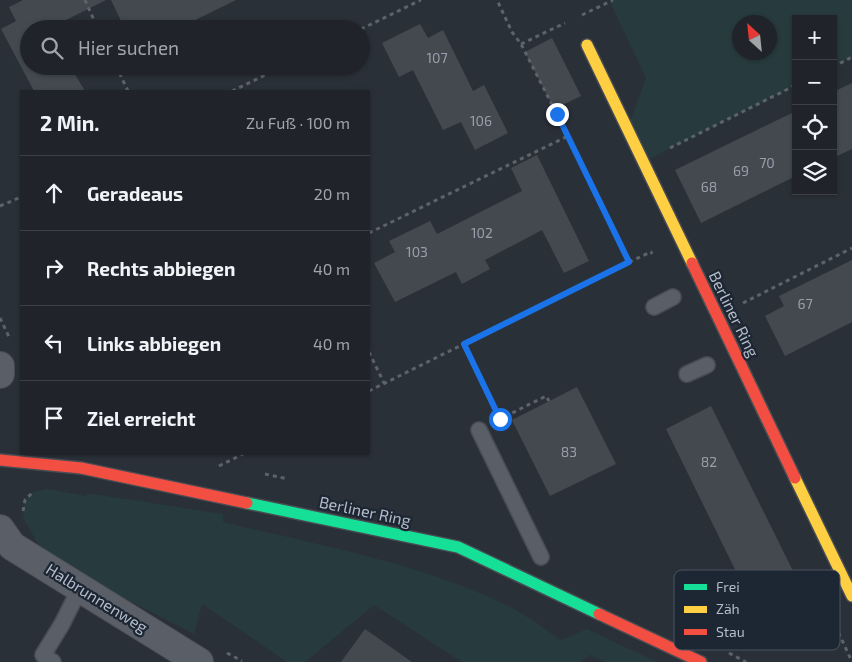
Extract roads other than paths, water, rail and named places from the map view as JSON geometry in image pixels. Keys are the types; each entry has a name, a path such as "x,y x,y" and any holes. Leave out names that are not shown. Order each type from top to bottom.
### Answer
{"street":[{"name":"Berliner Ring","path":"587,45 839,570"},
{"path":"0,366 0,374"},
{"name":"Berliner Ring","path":"0,460 81,468 458,547 674,649"},
{"name":"Halbrunnenweg","path":"0,529 12,546 199,662"},
{"name":"Berliner Ring","path":"840,571 852,596"},
{"name":"Berliner Ring","path":"676,650 701,662"}],"lane":[{"path":"654,307 673,297"},
{"path":"688,374 707,365"},
{"path":"479,430 541,557"},
{"path":"54,662 43,654 62,624 80,588"}]}
